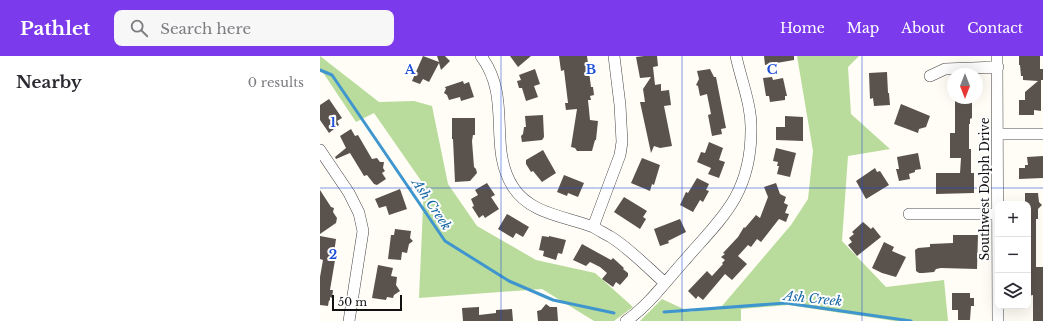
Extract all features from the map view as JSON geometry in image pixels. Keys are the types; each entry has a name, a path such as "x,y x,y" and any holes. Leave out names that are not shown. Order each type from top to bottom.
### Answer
{"street":[{"path":"481,56 490,71 496,86 499,106 500,152 504,170 513,188 525,200 540,210 593,227 613,238 665,283"},
{"path":"593,227 618,161 622,142 620,105 614,56"},
{"path":"626,321 643,307 665,283 719,221 735,197 747,167 751,144 751,121 736,56"},
{"path":"930,76 944,69 997,62"},
{"name":"Southwest Dolph Drive","path":"997,62 998,201"},
{"path":"997,134 1043,134"},
{"path":"320,150 359,213 363,231 350,321"},
{"path":"909,214 995,214"},
{"name":"Southwest Dolph Drive","path":"998,237 998,321"}],"green space":[{"path":"320,56 379,102 414,101 432,106 448,184 477,226 536,260 595,273 633,307 614,321 594,321 542,289 419,298 424,185 374,113 356,122 324,74 320,71"},
{"path":"797,56 859,56 848,67 851,114 890,149 848,156 842,241 886,287 944,280 948,321 895,321 788,305 741,309 741,321 640,321 662,299 690,312 722,306 791,225 808,199 813,151"}],"building":[{"path":"423,56 439,62 437,56 445,56 450,61 441,70 439,63 429,82 423,79 420,84 412,81"},
{"path":"510,56 531,56 518,67"},
{"path":"559,56 587,56 591,87 593,87 594,95 590,96 591,100 588,100 590,120 598,121 596,140 592,151 577,151 575,148 571,147 577,109 566,110 565,103 568,103 564,70 561,71"},
{"path":"657,56 658,66 653,67 655,85 661,84 661,91 669,90 671,105 664,106 672,146 660,148 654,146 651,153 640,102 645,102 643,89 651,77 640,78 636,57"},
{"path":"764,56 794,56 794,60 765,65"},
{"path":"1019,56 1040,56 1040,69 1043,69 1043,80 1041,80 1041,111 1034,110 1034,115 1019,115 1019,100 1025,100 1025,92 1038,81 1023,80 1019,65"},
{"path":"535,69 540,84 534,86 538,97 526,101 522,88 519,88 517,81 521,80 519,75"},
{"path":"710,69 714,77 716,77 726,128 721,129 722,134 712,136 708,115 711,114 707,94 700,96 698,86 696,85 699,79 697,71"},
{"path":"887,72 890,105 874,106 873,98 870,99 869,73"},
{"path":"772,77 773,80 783,78 787,96 785,96 785,100 770,102 769,96 766,96 763,78"},
{"path":"463,81 464,84 469,82 474,97 461,101 460,97 449,100 447,95 444,93 446,89 445,87"},
{"path":"329,99 342,118 337,121 339,125 329,133 320,120 320,105"},
{"path":"901,104 930,116 926,127 919,129 918,133 894,124"},
{"path":"955,104 972,104 972,118 970,119 969,124 969,149 971,149 971,173 974,173 974,193 936,194 936,173 960,173 961,158 950,158 950,133 955,133"},
{"path":"543,115 544,137 542,140 522,142 521,136 523,134 524,127 526,127 525,116"},
{"path":"785,116 803,117 803,141 776,140 776,127 785,127"},
{"path":"452,118 475,118 475,135 473,135 472,141 474,167 477,173 470,181 455,182"},
{"path":"351,129 355,136 358,135 372,159 377,158 380,162 384,162 383,168 385,171 382,173 386,179 377,185 374,184 367,175 364,176 350,153 336,159 335,157 346,148 340,136"},
{"path":"709,142 723,148 719,160 725,162 719,178 708,174 711,168 697,162 701,152 705,153"},
{"path":"776,148 796,153 790,177 777,174 779,166 777,166 778,162 773,161"},
{"path":"543,150 556,173 542,182 533,171 531,172 526,164 526,160"},
{"path":"918,153 921,169 915,170 915,172 909,174 910,179 899,181 896,169 899,169 897,157"},
{"path":"1043,156 1043,178 1019,179 1019,168 1025,168 1025,165 1028,165 1027,157"},
{"path":"642,158 660,165 654,185 652,184 650,191 631,183"},
{"path":"875,168 877,172 880,171 889,185 866,199 856,181"},
{"path":"564,175 584,183 578,197 568,193 567,196 557,192"},
{"path":"697,178 709,184 706,190 709,191 703,202 700,200 693,212 680,205 686,192 688,193"},
{"path":"487,183 495,195 491,197 499,209 485,218 483,215 479,218 472,207 474,206 471,199 478,195 475,190"},
{"path":"776,183 780,194 786,197 784,203 788,205 785,213 789,214 786,222 779,219 761,242 757,239 751,247 748,245 738,256 747,264 732,280 725,274 703,300 698,296 696,299 688,291 707,271 712,276 723,264 722,263 725,260 721,257 725,254 723,253 756,215 760,218 768,197 764,187"},
{"path":"400,189 407,209 389,215 386,206 379,208 375,199"},
{"path":"320,190 331,207 334,208 333,212 337,218 336,223 320,234"},
{"path":"1025,193 1038,193 1039,202 1042,205 1038,209 1038,219 1036,219 1036,267 1043,267 1043,321 1033,321 1033,295 1031,295 1031,201 1025,201"},
{"path":"624,197 647,211 643,217 646,219 640,229 614,212"},
{"path":"507,214 529,227 523,237 516,233 513,238 498,229"},
{"path":"680,219 686,232 668,241 669,243 660,246 654,229"},
{"path":"863,222 871,229 873,227 881,237 857,256 848,245 852,242 849,238 854,234 852,232"},
{"path":"395,229 411,231 410,238 413,241 409,244 407,253 402,252 401,260 388,259 391,235 394,235"},
{"path":"953,235 978,235 977,269 941,268 936,269 934,272 923,273 916,271 915,250 918,248 930,247 930,244 953,243"},
{"path":"320,236 336,239 334,253 336,254 330,290 333,290 332,298 330,297 328,306 320,305 320,277 323,260 320,259"},
{"path":"542,236 566,240 562,254 558,253 556,260 543,256 544,251 539,250"},
{"path":"884,242 894,247 892,251 906,257 896,277 872,268"},
{"path":"582,244 611,260 613,258 624,268 623,269 628,273 628,276 620,285 616,282 613,287 602,279 607,273 600,267 590,262 586,266 573,260"},
{"path":"378,265 393,268 391,276 397,277 396,285 400,291 394,295 393,298 387,297 386,300 372,298"},
{"path":"952,293 970,293 970,298 974,298 974,306 971,306 970,320 958,320 958,310 952,310"},
{"path":"546,304 550,307 557,307 558,321 538,321 537,311 541,310"},
{"path":"479,307 479,315 496,313 496,310 512,309 513,321 463,321 462,308"}],"waterway":[{"name":"Ash Creek","path":"320,70 332,75 445,241 509,281 553,300 614,313"},
{"name":"Ash Creek","path":"664,312 786,303 911,321"}]}
